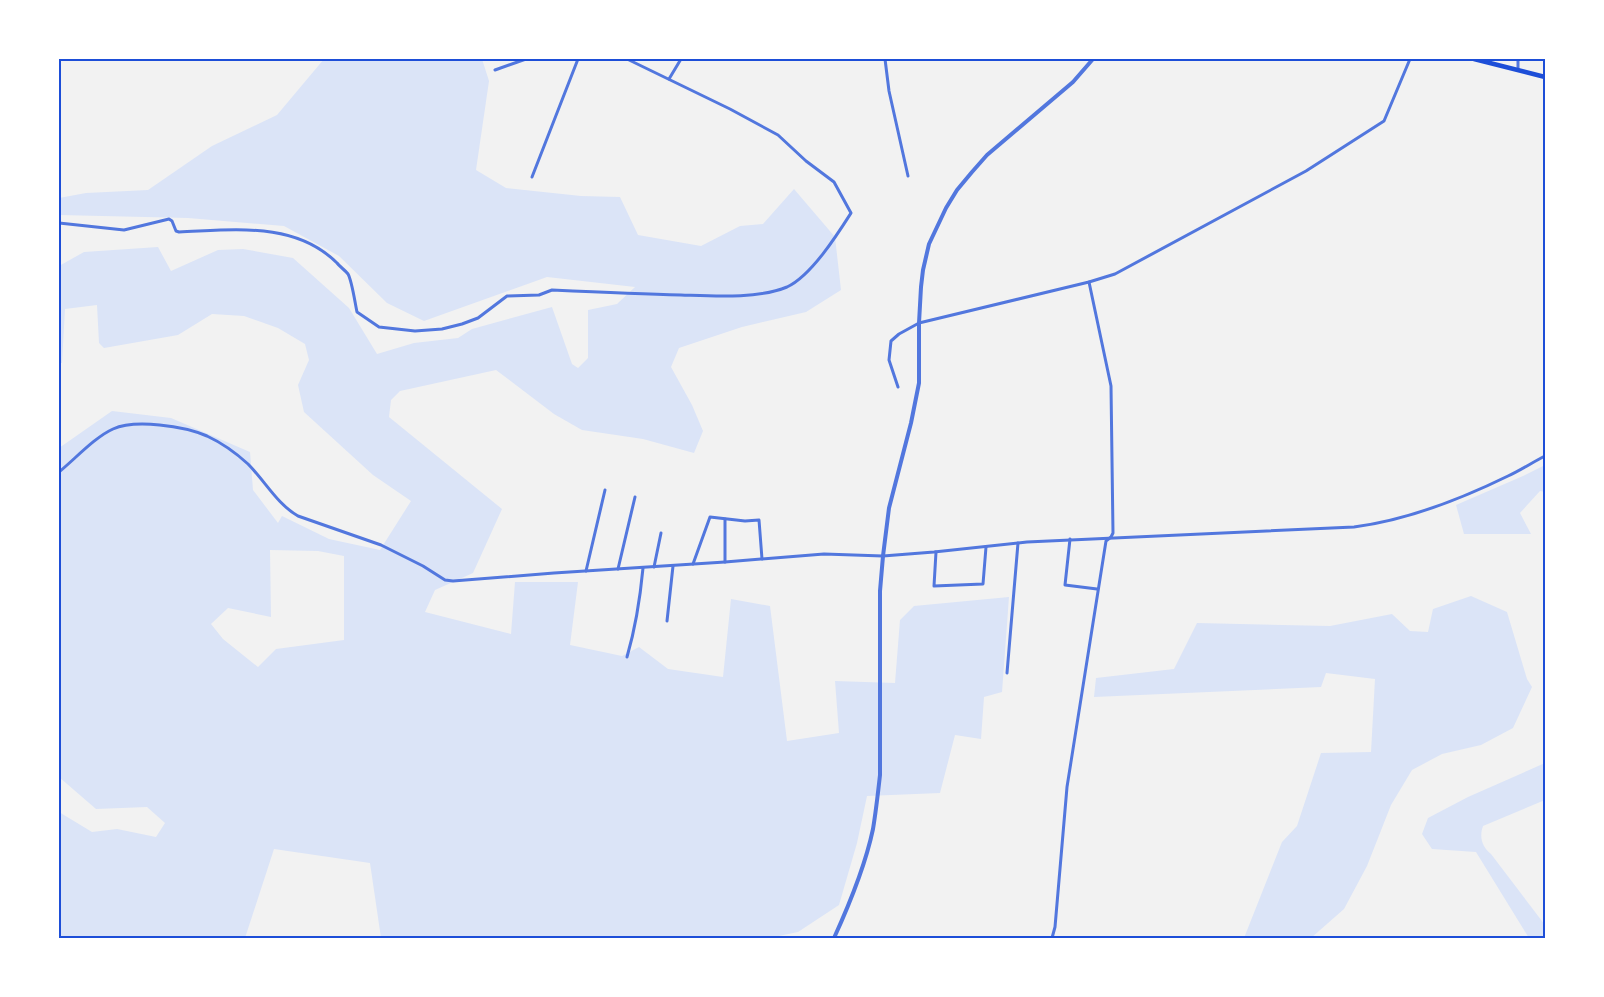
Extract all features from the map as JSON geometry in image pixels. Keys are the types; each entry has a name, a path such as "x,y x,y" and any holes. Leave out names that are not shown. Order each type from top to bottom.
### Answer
{"main road":[{"path":"1474,59 1545,76"}],"street":[{"path":"495,70 525,59"},
{"path":"532,177 578,59"},
{"path":"59,223 124,230 169,219 172,221 176,231 179,232 256,229 307,241 327,254 348,275 357,312 379,327 415,332 462,324 478,318 506,296 539,295 552,290 713,296 765,293 788,286 800,279 810,270 851,213 834,182 806,161 778,135 730,109 627,59"},
{"path":"636,64 638,59"},
{"path":"669,80 681,59"},
{"path":"885,59 889,91 908,176"},
{"path":"834,938 863,867 873,829 877,802 880,775 880,591 883,556 889,508 911,423 919,383 919,323 925,257 936,228 957,190 987,156 1072,82 1093,59"},
{"path":"898,386 889,360 891,341 899,334 919,323 1115,274 1306,171 1384,121 1410,59"},
{"path":"1518,59 1518,69"},
{"path":"1052,938 1055,928 1067,788 1097,589 1106,541 1113,532 1111,386 1089,282"},
{"path":"59,472 96,440 111,430 122,426 139,423 192,431 207,436 226,447 248,464 274,496 292,512 312,522 381,545 423,566 445,580 462,581 824,554 883,556 1018,543 1111,537 1354,527 1403,518 1434,508 1510,476 1545,456"},
{"path":"586,571 605,490"},
{"path":"618,569 635,497"},
{"path":"693,564 710,517 760,520 762,559"},
{"path":"724,518 725,562"},
{"path":"654,567 661,532"},
{"path":"1070,540 1065,585 1097,589"},
{"path":"1007,673 1018,543"},
{"path":"936,552 934,586 983,584 986,547"},
{"path":"667,621 672,566"},
{"path":"627,657 636,626 643,568"}],"shaded area":[{"path":"324,59 482,59 489,81 476,170 506,188 581,196 620,197 638,235 701,246 740,226 763,224 794,189 835,237 841,290 806,312 742,327 679,348 671,367 692,405 703,431 694,453 643,439 582,430 554,414 496,370 400,391 391,400 389,417 502,509 473,573 435,590 425,612 511,634 515,582 578,582 570,645 622,656 639,647 668,669 723,677 731,599 770,606 787,741 839,733 835,681 895,683 900,620 914,606 1009,597 1002,692 984,697 981,739 955,735 940,793 867,796 857,843 839,905 798,932 769,938 381,938 370,863 274,849 245,938 59,938 59,812 92,832 117,829 156,837 165,823 147,807 96,809 59,777 59,448 112,411 171,418 250,452 253,490 278,523 282,516 329,539 380,550 411,501 373,475 304,412 298,385 309,360 305,344 278,328 244,316 212,314 178,335 104,348 99,343 97,305 65,309 62,363 59,363 59,266 84,252 158,247 171,271 218,250 243,249 293,258 349,308 377,354 414,343 458,338 472,329 552,307 572,364 578,368 588,358 588,310 617,304 635,287 547,277 424,321 387,303 339,256 284,226 188,218 59,215 59,198 86,193 148,190 212,146 277,115","holes":["270,550 318,551 344,556 344,640 276,649 258,667 223,639 211,624 228,608 271,617"]},
{"path":"1545,465 1545,492 1540,491 1520,513 1531,534 1464,534 1456,505"},
{"path":"1471,596 1507,612 1527,679 1532,687 1513,728 1481,745 1442,754 1412,770 1391,805 1367,866 1344,909 1311,938 1244,938 1282,842 1297,826 1321,753 1371,752 1375,679 1326,673 1321,687 1094,697 1096,678 1174,669 1197,623 1330,626 1392,614 1410,631 1428,632 1433,609"},
{"path":"1545,763 1545,800 1483,826 1481,834 1485,848 1545,925 1545,938 1529,938 1476,852 1432,849 1422,834 1428,818 1468,797"}]}
